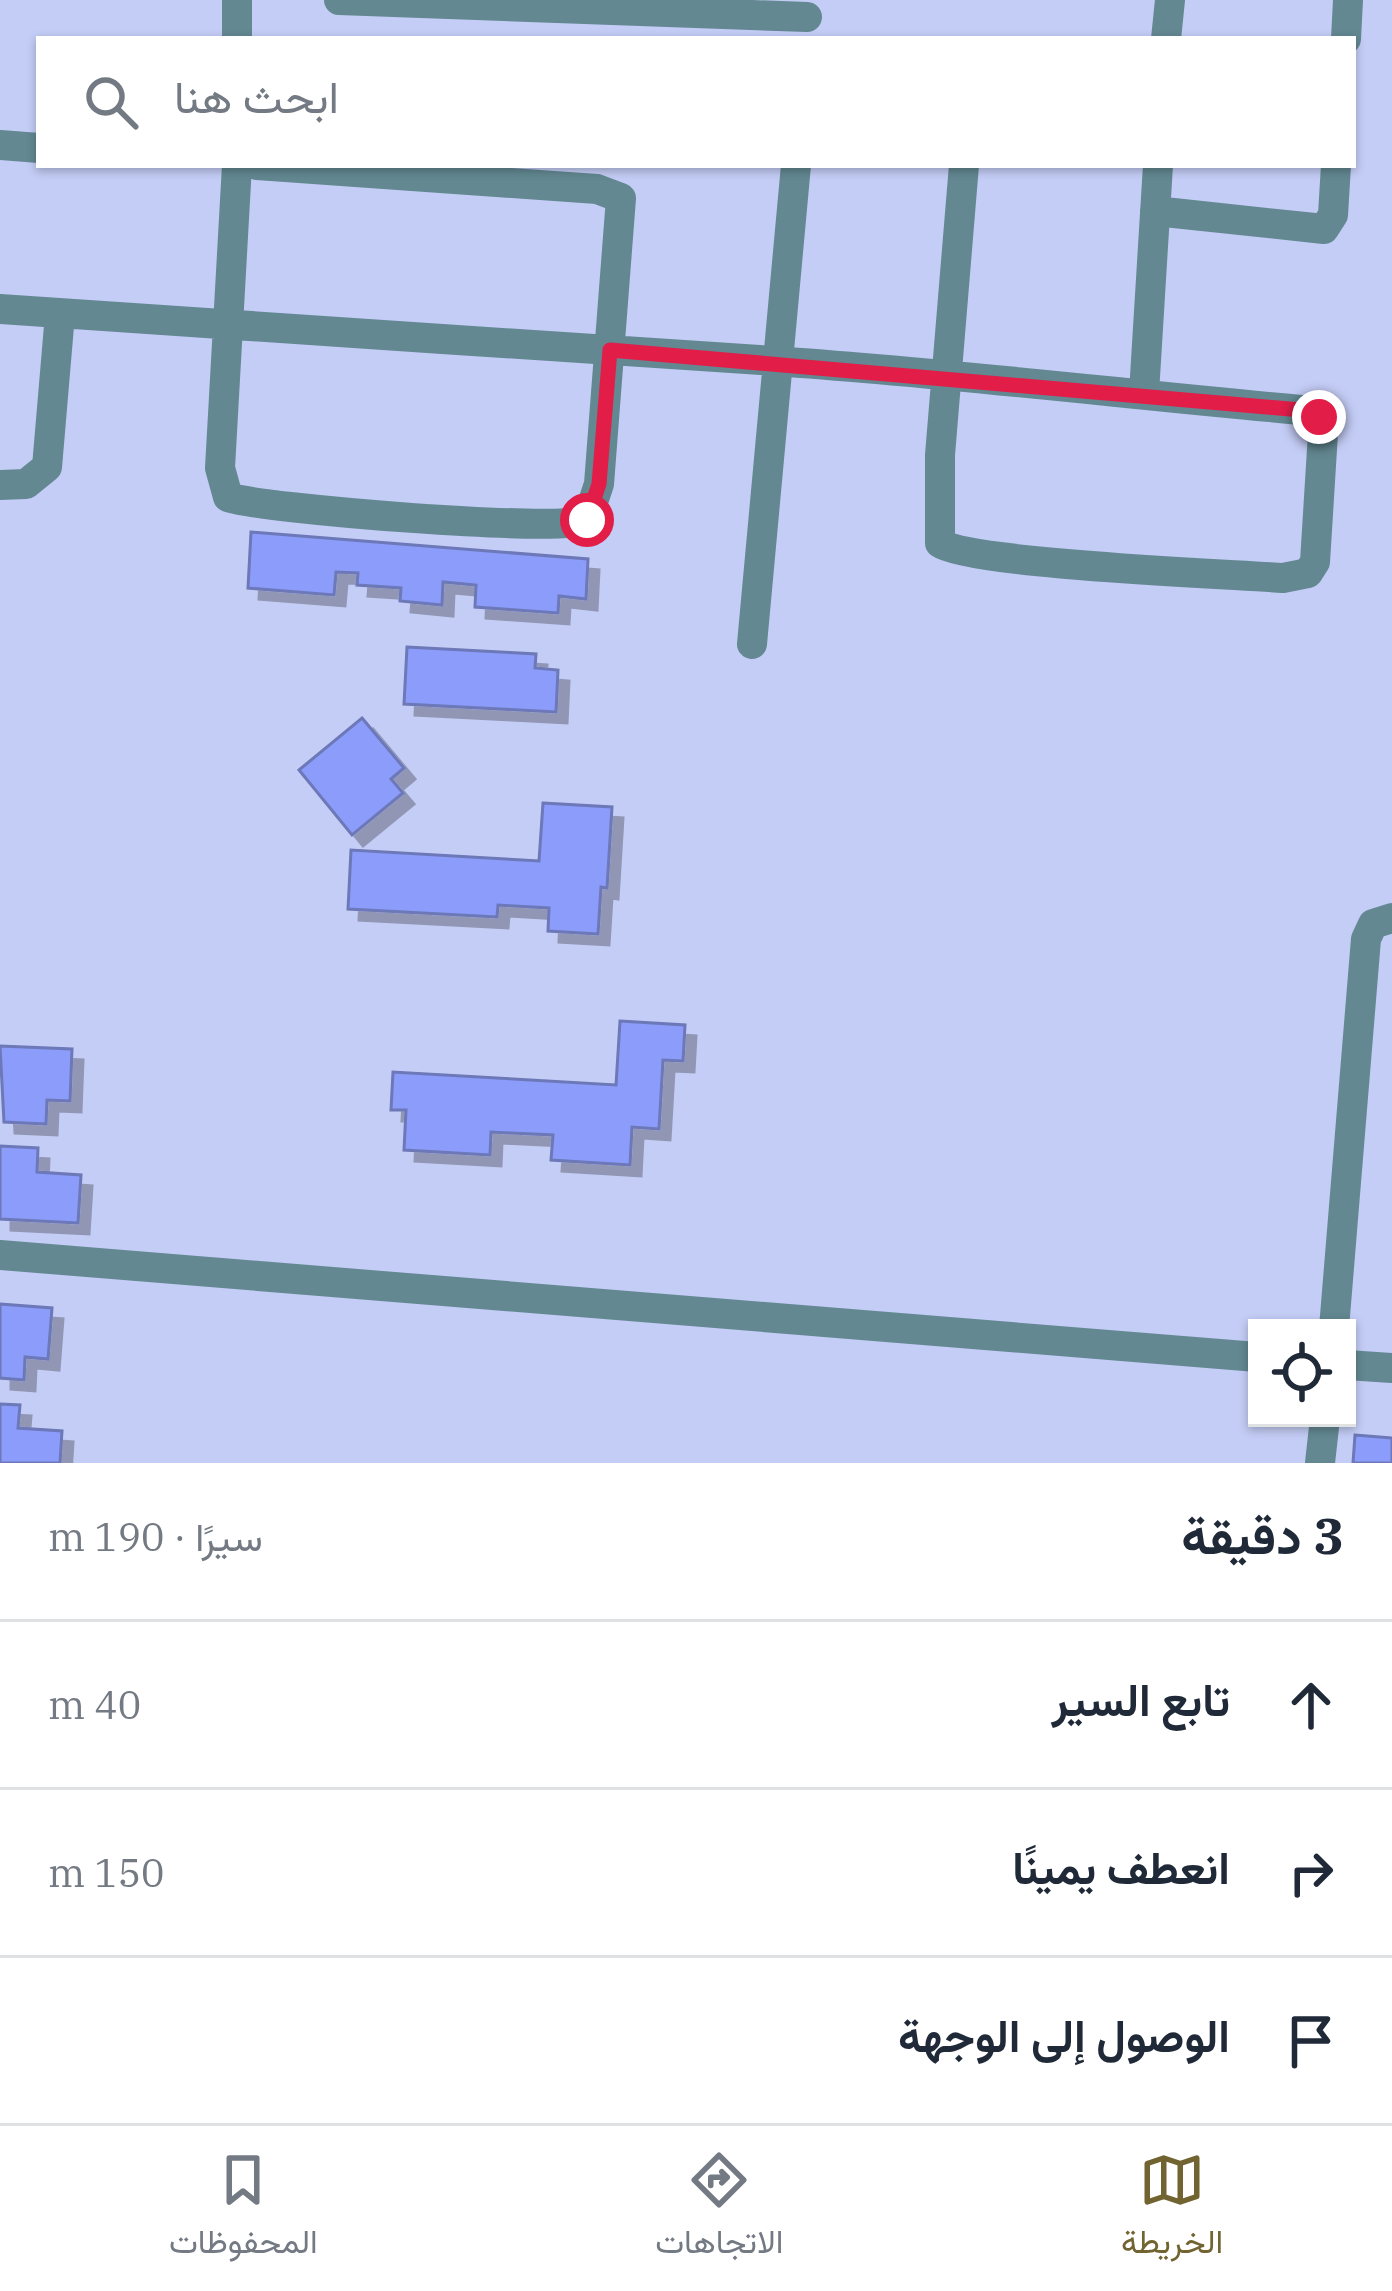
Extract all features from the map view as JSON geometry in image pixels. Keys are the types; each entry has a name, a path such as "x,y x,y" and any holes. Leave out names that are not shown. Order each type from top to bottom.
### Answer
{"street":[{"path":"237,0 237,36"},
{"path":"339,0 539,4 807,19"},
{"path":"1166,36 1170,0"},
{"path":"1346,36 1348,0"},
{"path":"0,145 36,148"},
{"path":"237,168 220,468 228,496 468,520 570,525 592,515 623,210 617,194 294,168"},
{"path":"752,644 796,168"},
{"path":"0,309 780,362 947,380 1144,393 1301,410 1319,417 1321,488 1315,562 1308,573 1283,578 944,547 936,531 947,380 964,168"},
{"path":"1144,393 1157,168"},
{"path":"1155,212 1324,229 1333,215 1336,168"},
{"path":"0,485 26,484 47,467 60,314"},
{"path":"1335,1319 1366,938 1373,924 1392,918"},
{"path":"0,1255 1248,1357"},
{"path":"1356,1366 1392,1368"},
{"path":"1320,1463 1324,1427"}],"building":[{"path":"251,532 588,559 586,599 559,596 558,613 475,607 476,585 443,582 442,605 400,601 401,588 357,585 358,573 336,572 334,595 248,588"},
{"path":"407,647 536,654 535,668 558,670 556,712 404,704"},
{"path":"362,718 404,768 391,779 403,793 352,835 299,770"},
{"path":"543,803 612,807 607,888 601,887 598,934 548,931 549,908 498,905 497,917 348,909 351,850 539,861"},
{"path":"620,1021 685,1025 683,1061 663,1060 659,1129 632,1127 630,1165 551,1160 553,1135 491,1132 490,1155 404,1150 406,1110 391,1110 393,1072 616,1085"},
{"path":"0,1046 72,1049 70,1101 47,1100 46,1124 4,1122"},
{"path":"0,1146 38,1148 37,1172 81,1175 78,1223 0,1219"},
{"path":"0,1304 52,1308 48,1359 25,1357 24,1380 0,1378"},
{"path":"0,1404 20,1405 18,1428 62,1431 60,1463 0,1463"},
{"path":"1355,1435 1392,1438 1392,1463 1353,1463"}],"route":[{"path":"587,520 596,506 599,484 610,350 1144,393 1301,410 1319,417"}]}
